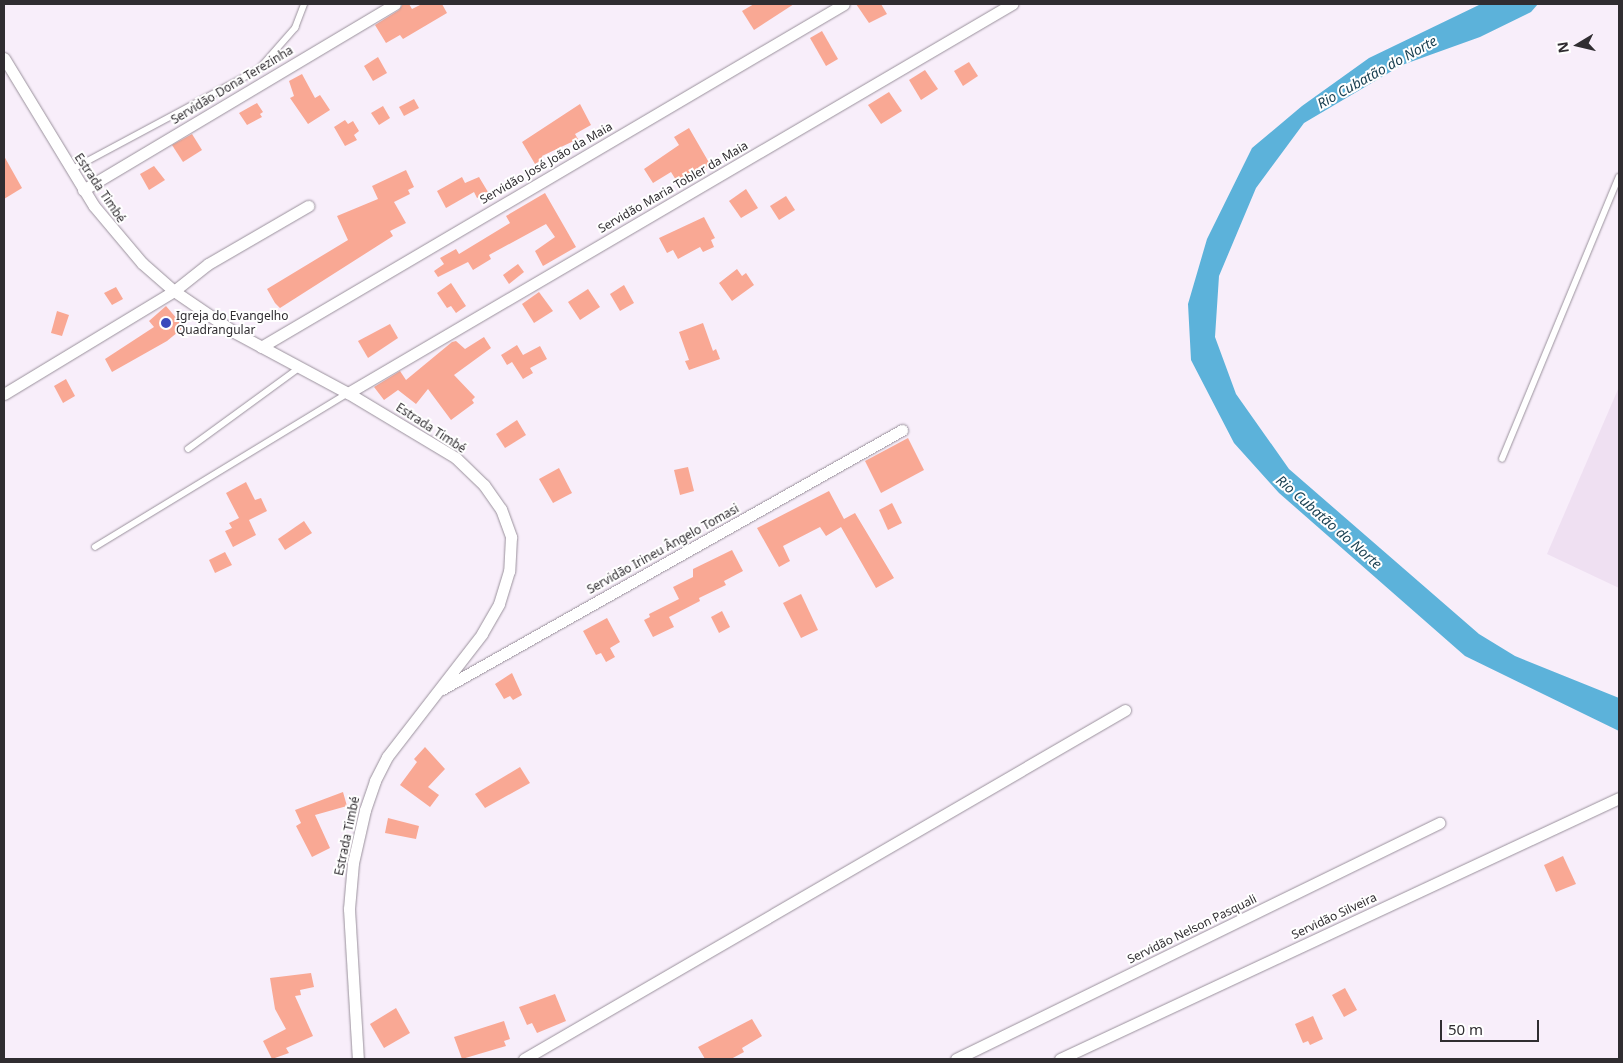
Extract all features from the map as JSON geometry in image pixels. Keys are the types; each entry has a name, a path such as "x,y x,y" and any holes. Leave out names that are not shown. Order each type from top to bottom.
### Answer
{"street":[{"name":"Servidão Dona Terezinha","path":"83,190 395,4"},
{"name":"Servidão José João da Maia","path":"261,346 844,4"},
{"name":"Servidão Maria Tobler da Maia","path":"348,393 1012,4"},
{"name":"Estrada Timbé","path":"4,58 83,190 125,244 174,291 261,346 348,393 456,458 484,485 501,509 511,537 509,571 499,604 482,634 387,757 375,781 354,863 349,909 350,957 358,1059"},
{"path":"4,394 174,291 208,264 308,206"},
{"name":"Servidão Irineu Ângelo Tomasi","path":"437,692 902,430"},
{"path":"524,1059 1125,710"},
{"name":"Servidão Silveira","path":"1060,1059 1619,798"},
{"name":"Servidão Nelson Pasquali","path":"956,1059 1439,823"}],"lane":[{"path":"71,170 259,69 295,28 304,4"},
{"path":"1502,459 1619,177"},
{"path":"188,449 299,368"},
{"path":"94,547 348,393"}],"shaded area":[{"path":"1619,387 1619,588 1547,554"}],"water":[{"name":"Rio Cubatão do Norte","path":"1481,4 1538,4 1531,12 1480,37 1402,65 1304,123 1256,188 1219,276 1215,337 1236,394 1289,469 1479,634 1515,656 1619,698 1619,731 1465,656 1279,493 1234,443 1191,360 1188,304 1207,239 1252,148 1302,106 1369,58"}],"building":[{"path":"403,4 409,4 412,9 422,4 442,4 447,13 403,39 400,35 386,43 375,25 399,10"},
{"path":"754,4 794,4 754,30 742,11"},
{"path":"856,4 881,4 887,14 869,23"},
{"path":"822,31 838,59 826,66 810,38"},
{"path":"378,57 387,73 373,81 364,66"},
{"path":"969,62 978,76 963,86 954,71"},
{"path":"925,70 938,89 921,100 909,80"},
{"path":"302,74 315,98 320,95 330,110 308,124 290,98 294,96 289,81"},
{"path":"889,92 902,111 881,124 868,105"},
{"path":"414,99 419,108 404,116 399,107"},
{"path":"257,103 263,112 260,114 262,117 247,125 239,113"},
{"path":"580,104 591,125 575,134 578,139 542,156 543,159 535,164 522,142"},
{"path":"383,106 390,118 379,125 371,113"},
{"path":"345,120 348,124 353,121 359,131 354,135 357,140 345,146 334,127"},
{"path":"689,128 711,166 679,185 671,172 653,183 644,169 679,145 674,137"},
{"path":"192,134 202,150 183,162 172,145"},
{"path":"4,156 22,188 4,199"},
{"path":"154,166 165,180 149,190 140,174"},
{"path":"406,170 414,187 408,190 410,194 394,202 406,223 390,231 393,236 280,308 267,289 348,240 337,216 378,199 372,186"},
{"path":"462,177 465,183 479,177 488,192 477,198 474,192 446,208 437,191"},
{"path":"746,189 758,208 741,218 729,201"},
{"path":"545,193 576,247 543,266 535,251 555,237 546,224 489,255 491,259 473,270 468,262 438,277 434,271 444,264 440,258 456,249 459,254 510,223 506,216"},
{"path":"786,196 795,210 779,220 770,206"},
{"path":"704,217 715,238 711,240 714,247 703,252 700,247 678,259 673,250 667,253 659,238"},
{"path":"518,264 524,272 509,284 503,275"},
{"path":"737,269 742,276 746,273 754,285 732,301 719,283"},
{"path":"451,283 466,306 456,313 451,306 447,308 437,293"},
{"path":"624,285 634,303 620,311 610,294"},
{"path":"116,287 123,299 112,305 104,293"},
{"path":"588,289 600,307 580,320 568,302"},
{"path":"539,292 553,311 534,323 522,304"},
{"path":"166,306 184,327 167,341 112,372 105,359 154,327 149,321"},
{"path":"57,311 69,315 62,336 51,333"},
{"path":"703,323 713,351 716,349 720,359 689,370 685,361 689,360 679,332"},
{"path":"390,324 398,338 368,358 358,341"},
{"path":"484,337 491,348 454,375 475,397 472,400 474,403 451,420 428,389 416,404 398,390 384,400 374,387 400,371 406,380 452,342 456,341 465,349"},
{"path":"517,345 523,355 540,346 547,359 530,368 533,373 523,379 512,362 507,365 501,355"},
{"path":"66,379 75,396 63,403 54,386"},
{"path":"517,420 526,435 505,448 496,434"},
{"path":"908,438 924,470 881,493 865,461"},
{"path":"688,467 694,491 680,495 674,470"},
{"path":"559,468 572,493 553,503 539,479"},
{"path":"246,482 255,500 261,498 267,511 249,520 256,535 233,547 225,531 232,528 229,523 239,518 226,493"},
{"path":"829,491 844,519 855,513 894,578 876,588 841,527 826,536 820,527 783,546 790,561 779,567 757,528"},
{"path":"892,503 902,523 888,530 879,510"},
{"path":"304,521 312,533 285,550 278,539"},
{"path":"732,550 743,571 724,581 726,585 699,598 700,601 669,617 674,627 653,637 644,620 650,617 649,614 679,599 673,587 693,577 693,569"},
{"path":"225,552 232,565 215,573 209,560"},
{"path":"801,594 818,630 801,638 783,603"},
{"path":"722,611 730,627 719,633 711,617"},
{"path":"607,618 620,642 610,648 615,657 606,662 601,653 596,655 583,631"},
{"path":"512,673 522,695 513,700 510,696 504,699 495,684"},
{"path":"425,747 445,769 428,787 439,795 430,807 400,785 417,762 414,759"},
{"path":"520,767 530,783 485,808 475,794"},
{"path":"343,792 347,806 315,815 330,848 312,857 296,826 301,823 295,810"},
{"path":"388,818 419,826 416,839 385,833"},
{"path":"1563,856 1576,884 1556,892 1544,865"},
{"path":"311,973 314,987 300,990 301,995 295,996 313,1036 286,1048 289,1053 272,1059 263,1041 286,1029 275,1009 270,978"},
{"path":"1345,988 1357,1010 1344,1017 1332,995"},
{"path":"555,994 566,1021 537,1033 532,1023 527,1025 519,1007"},
{"path":"396,1008 410,1033 384,1048 370,1024"},
{"path":"1313,1016 1323,1039 1310,1045 1308,1041 1303,1043 1295,1024"},
{"path":"752,1019 762,1036 742,1048 744,1052 731,1059 705,1059 698,1047"},
{"path":"504,1021 510,1039 504,1041 506,1046 462,1059 454,1037"}],"place":[{"name":"Igreja do Evangelho Quadrangular","path":"166,323"}]}
